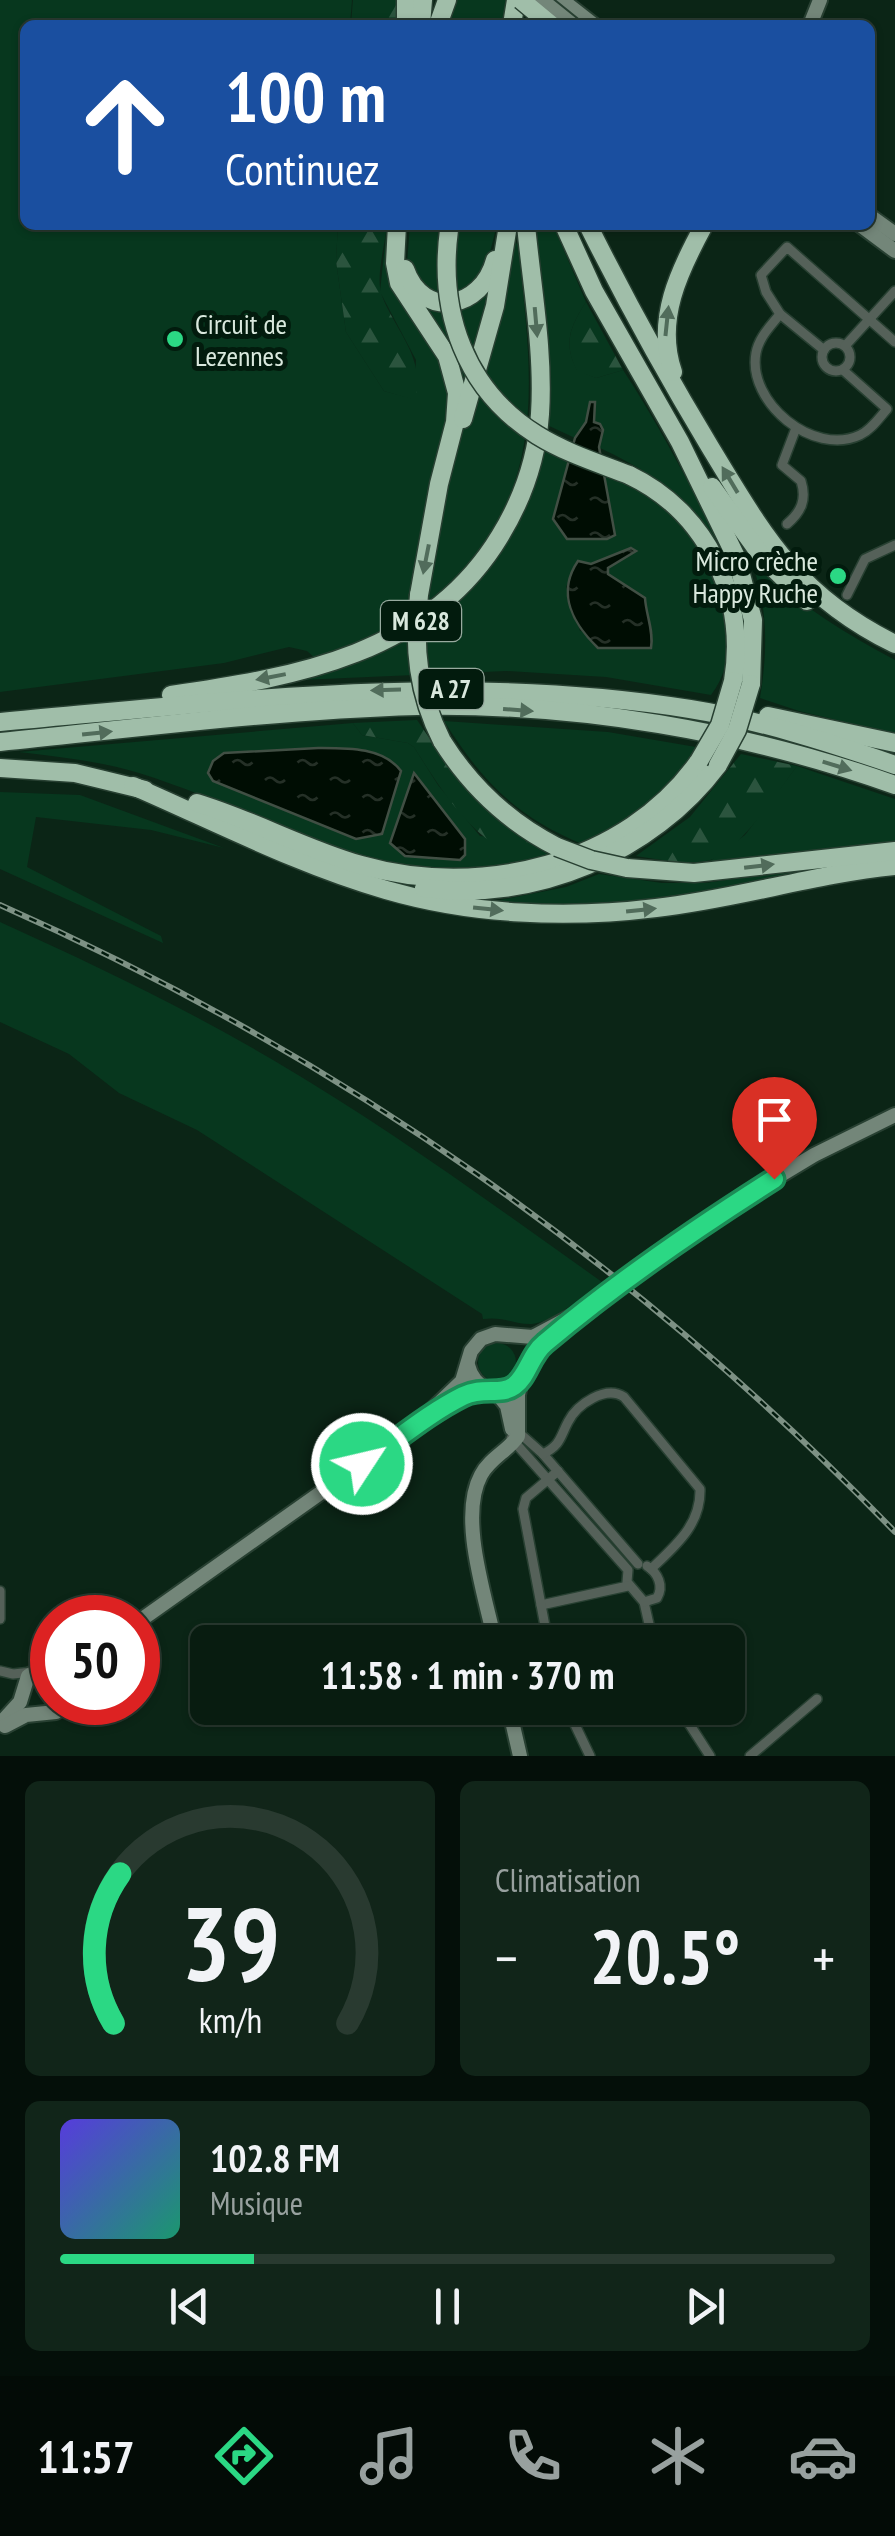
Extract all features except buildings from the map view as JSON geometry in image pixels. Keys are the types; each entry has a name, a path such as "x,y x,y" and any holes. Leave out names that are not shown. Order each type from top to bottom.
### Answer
{"highway":[{"name":"M 628","path":"399,230 395,263 399,283 447,356 456,381 455,422 419,595 418,674 428,712 466,778 529,831 591,860 627,868 694,873 895,851"},
{"name":"M 628","path":"400,230 403,260 412,284 431,300 448,303 468,298 485,285 504,230"},
{"path":"450,230 446,283 450,318 459,344 484,388 514,420 570,453 629,475 672,503 694,525 727,586 742,682"},
{"name":"M 628","path":"432,523 489,334 504,230"},
{"name":"M 628","path":"0,720 308,670 366,651 394,637 454,594 477,570 508,523 527,479 536,441 540,417 539,358 526,230"},
{"path":"0,768 75,773 134,786 370,876 413,887 462,890 526,883 612,856 664,822 703,785 709,763 737,730 742,682 754,638 746,583 680,442 594,291 566,230"},
{"path":"591,230 666,378 752,518 794,573 848,618 895,644"},
{"path":"702,230 671,298 665,334 671,368 708,444"},
{"path":"680,442 778,574 832,619 895,652"},
{"path":"496,690 558,687 674,698 895,743"},
{"name":"A 27","path":"0,720 314,693 496,690 692,709 895,765"},
{"name":"A 27","path":"0,742 336,711 417,706 494,708 621,719 706,733 798,754 895,785"},
{"path":"134,786 342,876 400,894 468,907 544,914 642,910 895,866"}],"main road":[{"path":"542,0 577,20"},
{"path":"557,0 577,20"},
{"path":"867,230 895,251"},
{"path":"160,1606 426,1417 466,1395 509,1389 538,1349 591,1306 774,1179 895,1115"},
{"path":"426,1417 462,1380 470,1351 480,1339 495,1334 535,1336 591,1306"},
{"path":"492,1625 472,1515 479,1479 514,1434 523,1373 521,1347 507,1336"},
{"path":"468,1362 472,1376 507,1406 514,1434"},
{"path":"0,1727 18,1706 30,1677"},
{"path":"23,1694 30,1708"},
{"path":"0,1727 30,1715"},
{"path":"513,1725 520,1756"}],"street":[{"path":"824,350 780,314 766,292 761,274 786,247 895,342"},
{"path":"845,346 895,291"},
{"path":"780,314 760,337 754,367 760,389 796,428 824,438 850,438 863,434 891,412 843,370"},
{"path":"836,343 845,346 850,359 843,370 834,372 825,367 824,350 836,343"},
{"path":"786,524 800,514 804,497 802,481 782,465 796,428"},
{"path":"847,595 865,558 895,545"},
{"path":"514,1434 549,1478 633,1568 651,1568 688,1533 698,1508 700,1489 625,1398 614,1392 598,1395 570,1419 560,1442 543,1454"},
{"path":"514,1434 543,1454 633,1568"},
{"path":"544,1625 522,1509 526,1498 558,1471"},
{"path":"628,1586 633,1568"},
{"path":"644,1602 653,1601 660,1591 658,1577 651,1568"},
{"path":"540,1606 628,1586"},
{"path":"628,1586 644,1602 649,1625"},
{"path":"0,1590 0,1619"},
{"path":"1,1671 30,1672"},
{"path":"1,1671 16,1682 23,1694"},
{"path":"750,1756 817,1699"},
{"path":"575,1725 590,1756"},
{"path":"690,1725 710,1756"}],"green space":[{"name":"Circuit de Lezennes","path":"0,0 352,0 350,20 20,20 20,230 338,230 336,261 346,332 384,391 414,399 416,360 380,292 386,230 393,230 431,342 447,373 450,406 407,618 364,642 315,658 307,651 289,647 224,663 0,692"},
{"path":"353,0 398,0 397,20 351,20"},
{"path":"452,0 510,0 506,20 444,20"},
{"path":"338,230 386,230 380,289 413,358 415,400 384,391 346,332 336,261"},
{"path":"410,230 496,230 484,275 459,296 429,293 407,263"},
{"path":"534,230 555,230 586,302 570,335 570,352 577,370 596,378 623,370 676,460 724,557 699,520 671,491 598,447 590,402 586,422 575,438 545,424"},
{"path":"513,242 518,244 529,368 524,447 514,485 497,523 468,567 423,607 440,516"},
{"path":"489,291 464,402 412,292 471,305"},
{"path":"586,302 623,370 596,378 577,371 570,352 570,335"},
{"path":"545,444 607,473 664,507 708,555 721,585 728,632 724,669 711,695 606,677 506,671 300,680 368,656 429,622 456,601 481,576 521,517","holes":["635,551 608,568 608,575 645,598 646,619 653,634 580,631 566,587 578,562 590,564"]},
{"path":"751,560 820,615 895,660 895,734 760,698 765,628"},
{"path":"417,720 468,786 531,841 505,851 490,842 453,805 414,747 362,735 353,723"},
{"path":"444,721 608,732 696,747 674,779 647,804 582,844 538,822 502,794"},
{"path":"353,723 362,735 414,747 438,785 480,836 531,841 555,854 496,867 441,869 390,863 341,850 139,773 94,762 19,752"},
{"path":"741,754 797,766 731,848 706,861 636,856 690,817"},
{"path":"797,766 895,799 895,844 710,861 745,835"},
{"path":"0,792 80,795 224,848 151,830 36,817 27,867 161,936 163,943 0,869"},
{"path":"864,861 678,896 584,905 490,902 566,887 599,874 662,883 705,883"},
{"path":"0,922 138,987 273,1060 399,1139 602,1282 569,1307 540,1322 483,1319 482,1314 197,1130 119,1093 69,1054 0,1022"},
{"path":"497,1343 511,1348 516,1362 511,1376 497,1381 483,1376 478,1362 483,1348"}],"water":[{"path":"590,402 595,402 594,422 603,430 599,447 615,535 607,539 567,539 553,519 575,438 586,422"},
{"path":"631,548 636,551 608,568 608,574 645,598 651,648 598,648 581,629 570,608 568,585 578,561 591,564"},
{"path":"318,748 374,753 401,771 382,834 356,839 213,781 208,773 213,761 224,753"},
{"path":"414,773 465,839 465,855 460,860 405,856 390,843"}],"railway":[{"path":"0,905 125,964 246,1029 364,1099 478,1175 588,1256 695,1343 797,1435 895,1532"}],"place":[{"name":"Circuit de Lezennes","path":"175,339"},
{"name":"Micro crèche Happy Ruche","path":"838,576"}],"route":[{"path":"362,1464 426,1417 463,1396 514,1386 534,1354 591,1306 774,1179"}]}
